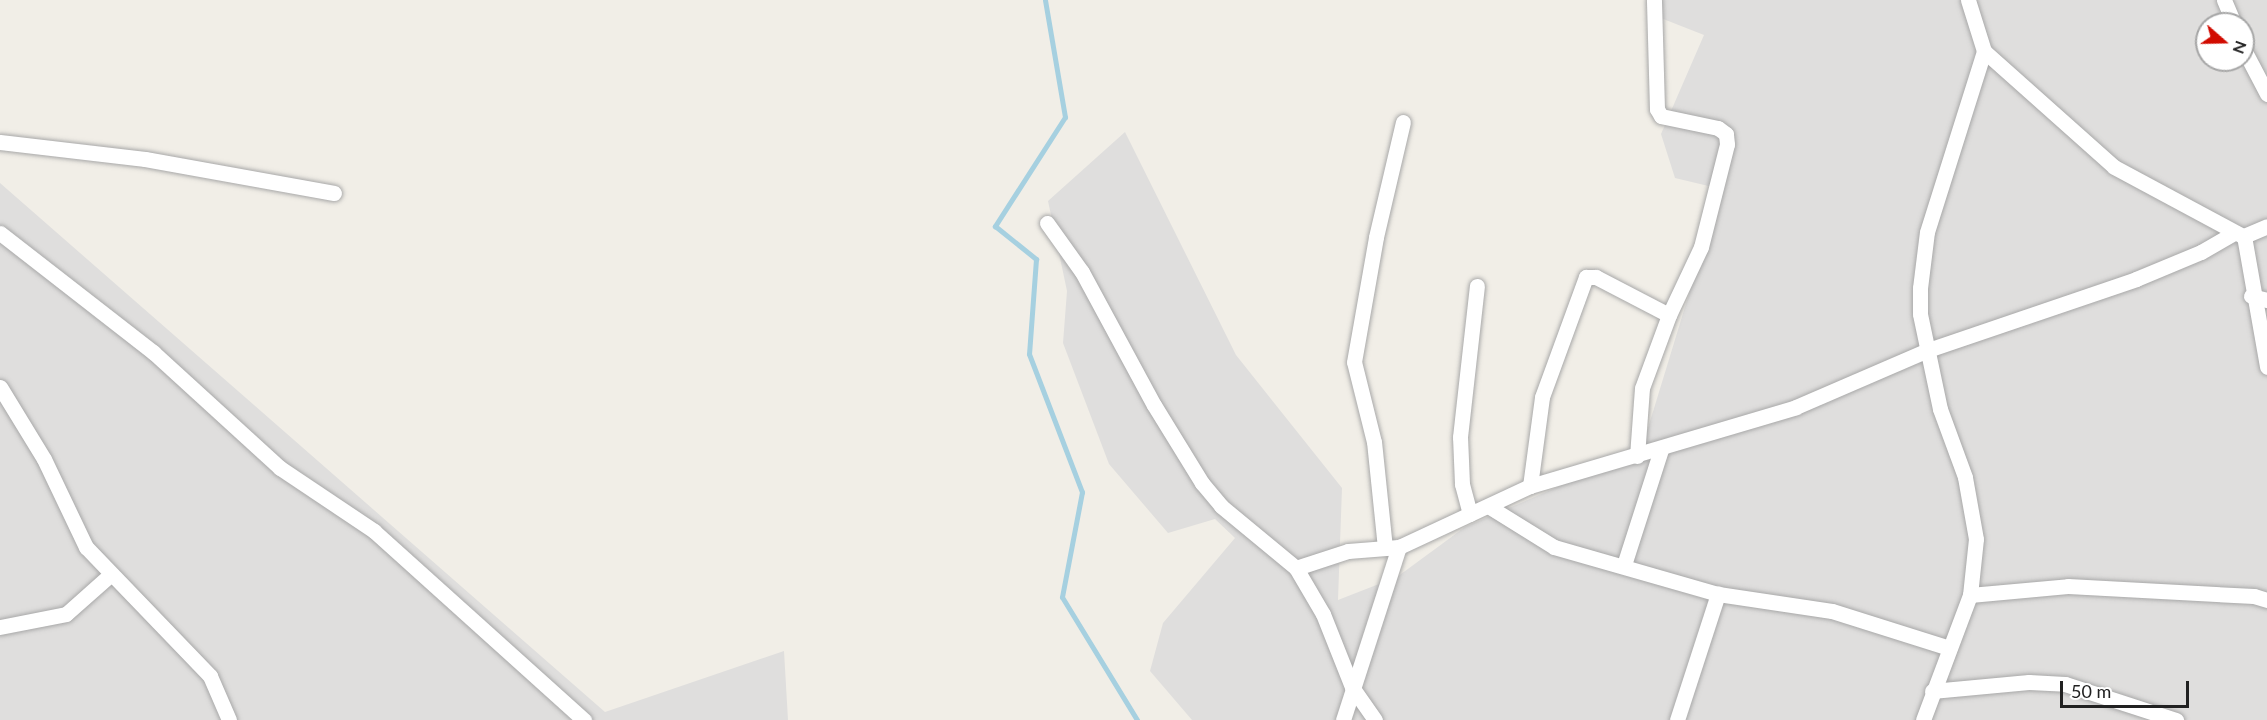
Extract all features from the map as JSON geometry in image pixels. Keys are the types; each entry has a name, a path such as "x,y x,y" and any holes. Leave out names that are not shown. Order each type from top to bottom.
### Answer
{"street":[{"path":"1637,456 1642,387 1669,315 1701,247 1727,144 1726,134 1718,128 1661,117 1657,109 1654,0"},
{"path":"1968,0 1984,51 2114,166 2239,234 2267,367"},
{"path":"1923,720 1970,595 1976,550 1973,515 1940,409 1920,314 1922,258 1984,51"},
{"path":"2255,71 2267,94"},
{"path":"1343,720 1392,547 1375,452 1354,362 1376,237 1403,122"},
{"path":"0,142 145,159 334,193"},
{"path":"1047,223 1082,272 1154,405 1202,483 1221,506 1296,568 1323,614 1352,687 1375,720"},
{"path":"1296,568 1328,555 1392,547 1530,486 1661,450 1796,407 1928,350 2136,279 2239,234 2267,226"},
{"path":"0,233 153,352 280,468 374,531 584,720"},
{"path":"1530,486 1542,397 1586,277 1596,277 1669,315"},
{"path":"1470,514 1462,484 1460,437 1477,286"},
{"path":"2252,296 2267,300"},
{"path":"0,387 44,459 77,532 110,575 210,676 229,720"},
{"path":"1624,566 1661,450"},
{"path":"1488,506 1545,543 1718,594 1832,611 1949,648"},
{"path":"0,627 66,614 110,575"},
{"path":"1970,595 2068,586 2254,596 2267,600"},
{"path":"1677,720 1718,594"},
{"path":"1932,691 2029,682 2065,684 2176,720"}],"shaded area":[{"path":"1648,0 2267,0 2267,720 1192,720 1150,671 1163,623 1235,538 1215,519 1168,533 1109,464 1063,343 1067,291 1048,201 1125,132 1236,355 1342,488 1338,600 1397,577 1465,527 1641,451 1721,189 1675,178 1661,134 1704,35 1648,13"},
{"path":"0,183 605,712 784,651 788,720 0,720"}],"waterway":[{"path":"1045,0 1065,117 995,226 1036,259 1029,354 1082,492 1062,597 1137,720"}]}
